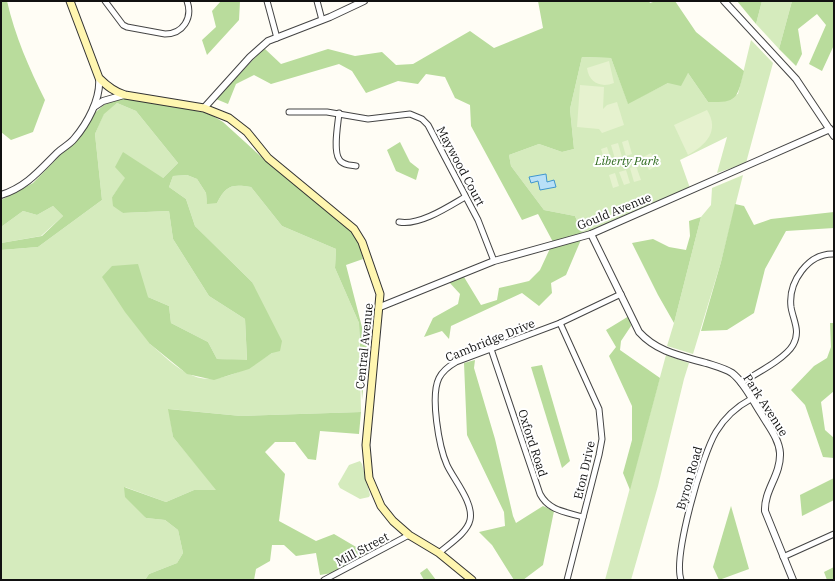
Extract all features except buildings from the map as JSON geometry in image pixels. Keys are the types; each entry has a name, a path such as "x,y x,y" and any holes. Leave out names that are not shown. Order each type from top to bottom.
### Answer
{"main road":[{"path":"70,1 99,78 114,91 125,95"},
{"name":"Central Avenue","path":"125,95 204,108 223,115 239,125 268,158 354,229 362,242 380,294 380,307 366,438 366,463 369,478 381,506 393,521 409,535 439,553 472,580"}],"street":[{"path":"105,1 122,25 165,34 174,32 188,21 190,11 187,1"},
{"path":"267,1 277,38"},
{"path":"317,1 322,20"},
{"path":"204,108 260,48 277,38 364,1"},
{"path":"724,1 796,79 832,128 834,136"},
{"path":"1,194 20,188 43,169 76,136 98,96 99,78"},
{"path":"92,109 103,100 125,95"},
{"name":"Maywood Court","path":"289,112 339,113 368,118 410,114 422,119 428,125 465,198 478,220 494,261"},
{"path":"339,113 336,149 339,159 343,163 356,166"},
{"name":"Gould Avenue","path":"380,307 494,261 591,234 832,128"},
{"path":"400,222 409,223 432,215 465,198"},
{"name":"Park Avenue","path":"591,234 639,332 650,342 670,353 725,369 741,383 779,446 780,464 764,503 765,511 793,580"},
{"path":"741,383 785,354 792,347 796,333 791,301 796,279 806,265 817,257 834,254"},
{"name":"Cambridge Drive","path":"439,553 463,532 469,523 471,515 469,504 447,464 442,449 436,413 437,383 443,372 450,365 560,323 621,294"},
{"name":"Eton Drive","path":"560,323 599,409 602,422 599,455 567,580"},
{"name":"Oxford Road","path":"491,349 544,502 559,510 583,517"},
{"name":"Byron Road","path":"681,580 679,566 681,548 708,446 726,418 735,408 751,399"},
{"path":"783,557 834,534"},
{"name":"Mill Street","path":"324,580 409,535"}],"green space":[{"path":"1,1 7,1 23,52 45,100 33,132 11,140 1,132"},
{"path":"221,1 240,1 239,20 207,55 202,40 216,27 212,11"},
{"path":"538,1 649,1 650,3 656,1 675,1 696,32 744,71 740,87 735,97 731,100 708,102 688,73 681,86 668,83 628,104 611,58 582,57 570,109 574,149 562,152 539,144 509,155 511,166 544,210 575,216 583,235 566,275 551,283 552,293 539,306 522,293 451,326 449,339 442,331 424,337 433,318 458,304 460,294 449,282 464,277 481,305 497,300 499,288 529,281 540,270 553,242 538,214 522,220 471,126 470,105 455,98 445,77 426,74 418,84 398,81 366,93 352,71 339,64 271,84 254,75 236,84 228,104 216,99 264,48 281,64 328,49 355,56 382,52 396,65 413,64 470,31 494,48 543,28"},
{"path":"737,1 762,1 756,24"},
{"path":"762,1 792,1 779,49 756,24"},
{"path":"792,1 834,1 834,45 822,71 809,64 826,25 817,14 798,29 802,54 796,66 779,49"},
{"name":"Liberty Park","path":"751,40 773,63 746,163 717,173 727,137 680,160 691,191 583,235 575,216 544,210 511,166 509,155 539,144 562,152 574,149 570,109 582,57 611,58 628,103 688,73 708,102 738,94"},
{"path":"609,61 614,83 605,85 593,81 587,68"},
{"path":"580,85 604,87 603,109 607,105 617,102 624,125 602,133 599,129 577,127"},
{"path":"111,99 129,99 208,113 223,122 268,163 349,228 358,239 363,259 346,265 364,335 368,335 362,400 359,323 335,268 336,249 282,226 251,187 230,187 223,192 217,203 207,204 206,193 197,179 187,175 173,176 169,187 186,199 195,226 252,282 282,341 280,351 272,353 249,369 214,380 187,374 150,344 125,312 102,277 112,266 138,264 148,297 169,306 171,323 208,342 217,359 247,360 245,319 209,296 173,239 169,211 123,213 113,206 112,197 125,178 115,167 123,152 163,178 178,163 136,111 117,103 104,114 95,134 102,200 38,247 1,250 1,243 42,236 63,216 53,206 37,215 23,211 1,227 1,200 33,183 76,139 91,116"},
{"path":"117,103 136,111 178,163 163,178 126,178 112,197 123,213 169,211 173,239 209,296 245,319 247,361 217,359 208,342 171,323 169,306 148,297 150,344 187,373 209,379 231,375 253,365 272,353 252,282 195,226 186,199 169,187 173,176 187,175 197,179 206,193 207,203 217,203 223,192 230,187 251,187 282,226 336,249 335,268 359,323 361,412 241,416 169,409 173,437 217,490 194,490 166,502 125,487 146,518 165,520 178,530 183,553 177,563 149,574 145,580 1,580 1,250 38,247 102,200 95,134 104,113"},
{"path":"707,110 712,124 709,137 700,147 688,155 674,125"},
{"path":"628,140 632,154 626,156 622,142"},
{"path":"400,142 410,162 419,169 416,180 396,171 387,150"},
{"path":"618,143 622,157 615,159 611,145"},
{"path":"607,147 611,160 605,162 601,149"},
{"path":"651,153 657,166 649,170 643,157"},
{"path":"636,166 641,180 634,182 630,168"},
{"path":"626,170 630,183 624,185 619,172"},
{"path":"615,173 619,186 613,188 609,175"},
{"path":"743,175 721,262 693,354 667,346 701,217 711,205 712,188"},
{"path":"735,204 744,206 754,225 771,219 834,212 834,228 786,231 765,269 754,313 727,330 701,331 721,262"},
{"path":"53,206 63,216 41,236 1,243 1,227 23,211 37,215"},
{"path":"701,217 674,323 632,243 653,239 669,247 686,250 690,236 689,221"},
{"path":"629,316 631,326 621,341 620,350 660,378 630,490 623,473 632,440 632,406 609,356 616,347 606,330"},
{"path":"830,323 834,323 834,391 821,402 825,430 834,438 834,458 823,457 805,405 791,390 814,366 827,358 831,347"},
{"path":"666,355 689,363 658,486 631,580 605,580"},
{"path":"475,360 474,368 495,439 513,516 516,523 543,506 554,511 543,565 523,580 514,580 492,545 479,532 505,526 504,512 467,435 464,363"},
{"path":"542,365 570,461 562,468 531,367"},
{"path":"168,409 241,416 361,412 359,434 320,431 316,460 308,459 295,442 275,442 265,452 285,474 279,521 316,541 334,534 368,554 332,573 320,575 316,553 296,556 284,545 272,545 270,561 256,569 254,580 145,580 149,574 177,563 183,553 178,530 165,520 146,518 125,497 124,487 166,502 194,490 216,490 173,437"},
{"path":"360,461 370,495 369,497 360,499 340,488 338,484 349,465"},
{"path":"834,478 834,500 802,516 800,495"},
{"path":"731,506 749,569 719,580 713,567"},
{"path":"834,567 834,580 827,580 824,572"},
{"path":"427,568 436,580 424,580 420,573"}],"water":[{"path":"546,174 547,182 554,180 556,187 540,190 538,181 531,183 529,177"}]}
